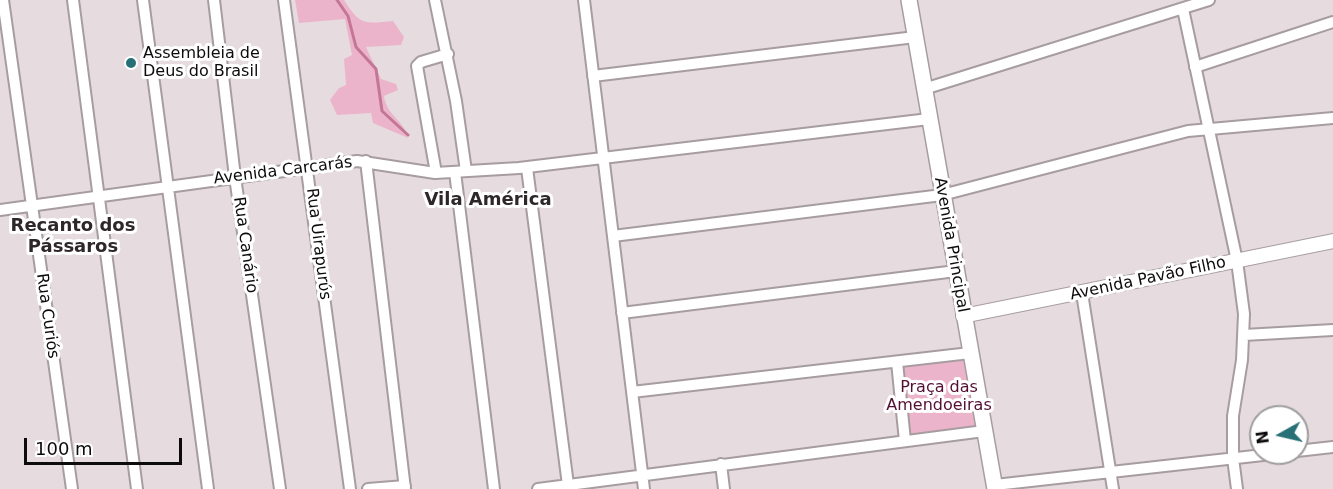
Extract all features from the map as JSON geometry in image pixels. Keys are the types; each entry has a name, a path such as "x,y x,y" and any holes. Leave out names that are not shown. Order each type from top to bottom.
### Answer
{"main road":[{"name":"Avenida Principal","path":"909,0 995,487"}],"street":[{"name":"Rua Curiós","path":"3,0 30,206 72,489"},
{"path":"74,0 137,489"},
{"path":"143,0 208,489"},
{"name":"Rua Canário","path":"214,0 235,177 280,489"},
{"name":"Rua Uirapurύs","path":"284,0 350,489"},
{"path":"435,0 447,54 494,489"},
{"path":"584,0 644,489"},
{"path":"924,89 1209,0"},
{"path":"1182,9 1237,261 1244,314 1244,335 1233,416 1233,458 1237,489"},
{"path":"1195,67 1333,22"},
{"path":"593,76 915,37"},
{"path":"436,173 417,69 421,62 447,54"},
{"name":"Avenida Carcarás","path":"0,210 366,161 436,173 527,168 929,118"},
{"path":"613,236 942,195 1188,131 1333,118"},
{"path":"366,161 405,487 368,489"},
{"path":"527,168 568,485"},
{"name":"Avenida Pavão Filho","path":"963,316 1333,241"},
{"path":"622,313 956,272"},
{"path":"1082,293 1113,489"},
{"path":"1244,335 1333,330"},
{"path":"632,392 970,353"},
{"path":"897,362 905,441"},
{"path":"538,489 984,431"},
{"path":"1309,450 1333,447"},
{"path":"995,487 1249,456"},
{"path":"721,464 724,489"}],"green space":[{"path":"295,0 344,0 354,14 364,21 393,21 404,37 401,45 366,47 381,79 396,84 398,90 384,96 385,103 403,127 408,138 373,123 371,113 337,115 330,100 339,88 346,85 344,59 352,55 345,19 299,23"},
{"name":"Praça das Amendoeiras","path":"969,354 983,430 906,439 898,363"}],"waterway":[{"path":"337,0 348,16 356,47 376,69 382,111 408,135"}],"place":[{"name":"Assembleia de Deus do Brasil","path":"131,63"}],"district":[{"name":"Vila América","path":"488,200"},
{"name":"Recanto dos Pássaros","path":"73,236"}]}
